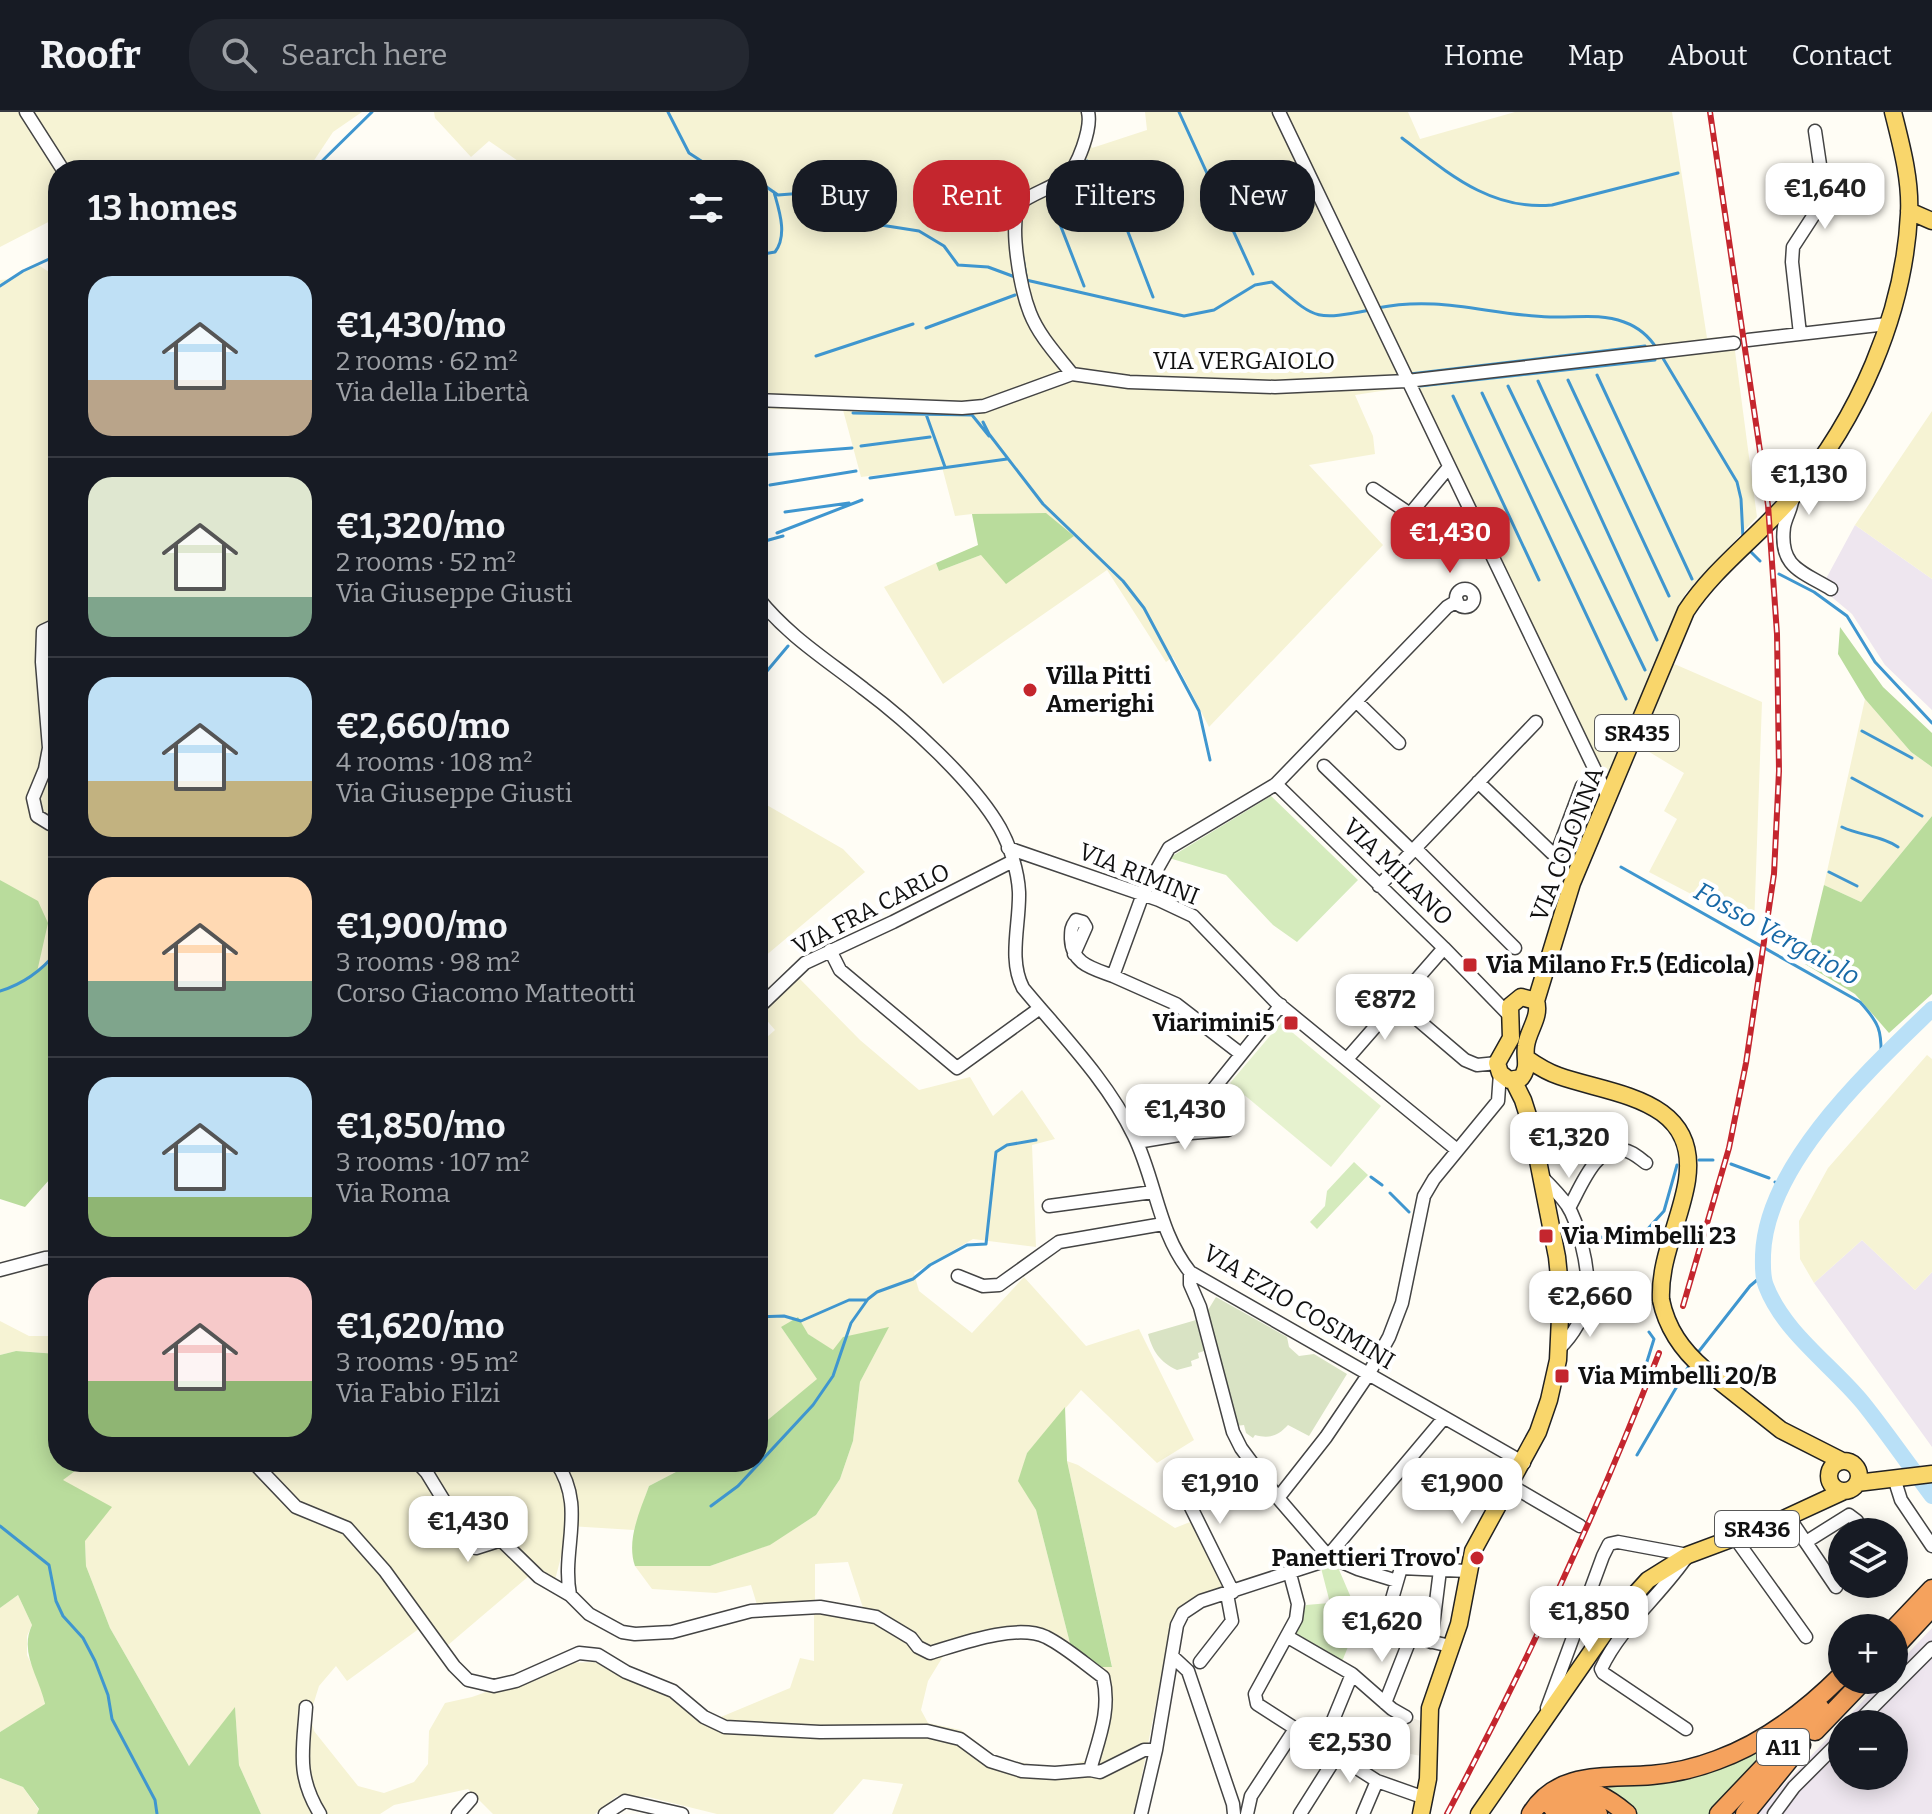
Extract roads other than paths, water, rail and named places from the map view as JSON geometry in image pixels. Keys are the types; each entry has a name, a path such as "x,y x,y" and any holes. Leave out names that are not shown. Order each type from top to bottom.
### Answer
{"highway":[{"path":"1908,1614 1932,1589"},
{"path":"1908,1633 1932,1607"},
{"path":"1548,1805 1564,1784 1574,1780 1654,1775 1700,1766 1728,1756 1788,1721 1828,1688"},
{"name":"A11","path":"1719,1814 1833,1694"},
{"name":"A11","path":"1737,1814 1850,1694"},
{"path":"1745,1814 1801,1745"},
{"path":"1531,1814 1573,1790 1592,1792 1627,1814"},
{"path":"1548,1805 1568,1799 1589,1799 1615,1814"},
{"path":"1548,1805 1575,1805 1598,1814"}],"main road":[{"name":"SR435","path":"1893,112 1909,211"},
{"path":"1909,211 1932,221"},
{"name":"VIA COLONNA","path":"1521,1003 1552,953 1572,883 1686,611 1708,581 1780,519 1839,432 1859,395 1887,324 1902,266 1909,211"},
{"name":"SR435","path":"1423,1806 1428,1779 1429,1712 1459,1624 1467,1571 1476,1542 1524,1463 1547,1410 1559,1349 1561,1296 1558,1270 1531,1125 1530,1101 1514,1071 1511,1038 1521,1003 1537,1014 1514,1071"},
{"path":"1514,1071 1556,1076 1640,1100 1661,1112 1682,1138 1688,1159 1688,1178 1664,1263 1661,1300 1671,1330 1685,1351 1719,1382 1781,1430 1816,1449 1841,1480"},
{"name":"SR436","path":"1479,1814 1541,1724 1557,1693 1636,1591 1661,1571 1688,1555 1788,1516 1841,1480 1932,1474"}],"street":[{"path":"26,112 57,160"},
{"path":"1072,374 1045,340 1029,312 1014,221 1020,203 1067,177 1083,149 1090,118 1088,112"},
{"path":"1279,112 1609,799"},
{"path":"1800,334 1793,247 1819,207 1823,185 1815,131"},
{"path":"1748,340 1887,324"},
{"name":"VIA VERGAIOLO","path":"768,400 962,408 984,406 1072,374 1129,382 1275,387 1407,381 1734,343"},
{"path":"1373,489 1410,514 1449,467"},
{"path":"1780,519 1785,556 1790,564 1831,589"},
{"path":"1113,976 1143,894 1169,848 1276,784 1447,607 1457,601"},
{"name":"VIA EZIO COSIMINI","path":"768,609 807,648 864,689 919,735 981,801 1000,829 1019,889 1016,968 1023,988 1086,1061 1137,1142 1170,1244 1190,1272 1524,1463"},
{"path":"48,629 43,631 42,662 48,736"},
{"path":"1357,702 1399,743"},
{"path":"1379,886 1536,722"},
{"path":"48,753 33,798 37,816 48,823"},
{"path":"1324,766 1515,948"},
{"path":"1478,782 1552,853 1558,850 1582,786"},
{"name":"VIA MILANO","path":"1276,784 1488,992 1521,1003"},
{"name":"VIA RIMINI","path":"1010,854 1143,894 1193,916 1281,1005 1457,1150"},
{"name":"VIA FRA CARLO","path":"768,998 805,963 893,922 1010,854"},
{"path":"1347,1059 1444,948"},
{"path":"830,950 840,970 957,1068 1040,1008"},
{"path":"1074,954 1081,963 1176,1004 1241,1054"},
{"path":"1278,1498 1312,1457 1368,1375 1399,1314 1424,1196 1434,1179 1498,1101 1514,1071 1465,1060 1397,1002"},
{"path":"1191,1133 1207,1097 1281,1005"},
{"path":"1137,1142 1228,1130"},
{"path":"1569,1208 1595,1162 1609,1151 1628,1151 1646,1163"},
{"path":"1542,1177 1569,1208 1578,1229 1589,1274 1585,1306 1573,1333 1559,1349"},
{"path":"1049,1206 1153,1192"},
{"path":"958,1276 983,1286 999,1285 1059,1242 1163,1224"},
{"path":"0,1270 48,1258"},
{"path":"1190,1272 1190,1284 1200,1307 1233,1432 1241,1448 1278,1498 1328,1556 1397,1581"},
{"path":"1141,1814 1156,1750 1177,1625 1183,1613 1201,1601 1290,1574 1328,1556 1444,1418"},
{"path":"263,1472 296,1507 347,1528 385,1571 454,1666 468,1680 494,1686 516,1681 579,1653 598,1655 626,1672 673,1691 704,1717 725,1727 820,1732 927,1731 960,1739 990,1761 1022,1771 1055,1773 1100,1772 1144,1750 1156,1750"},
{"path":"426,1472 471,1545 476,1548 503,1542 539,1577 570,1595 589,1614 609,1626 635,1634 672,1632 751,1611 820,1607 876,1617 930,1653 984,1637 1024,1633 1045,1636 1103,1677 1108,1698 1090,1770"},
{"path":"563,1472 571,1495 570,1595"},
{"path":"1175,1475 1230,1593 1232,1621 1200,1662"},
{"path":"1896,1478 1901,1500 1932,1546"},
{"path":"1510,1485 1580,1526"},
{"path":"1788,1516 1828,1575"},
{"path":"1806,1542 1828,1528"},
{"path":"1735,1538 1806,1637"},
{"path":"1557,1693 1609,1544 1615,1541 1688,1555 1675,1575 1632,1624 1601,1669 1686,1729"},
{"path":"1446,1645 1411,1637 1385,1623 1389,1608 1401,1568 1467,1571"},
{"path":"1431,1642 1440,1570"},
{"path":"1290,1574 1298,1604 1296,1619 1255,1694 1255,1700 1336,1757 1423,1806"},
{"path":"1288,1637 1352,1674 1406,1717"},
{"path":"1385,1703 1411,1637"},
{"path":"1870,1710 1932,1648"},
{"path":"1173,1657 1188,1671 1234,1814"},
{"path":"1322,1747 1352,1674"},
{"path":"306,1707 302,1768 305,1785 320,1814"},
{"path":"1247,1814 1251,1796 1295,1729"},
{"path":"1774,1814 1794,1787 1828,1753"},
{"path":"1300,1814 1336,1757"},
{"path":"1363,1814 1377,1781"},
{"path":"458,1814 471,1799"},
{"path":"605,1814 625,1801 682,1814"}],"waterway":[{"path":"323,160 372,112"},
{"path":"668,112 689,153 700,160"},
{"path":"1179,112 1253,274"},
{"path":"1402,138 1471,186 1509,202 1530,205 1552,205 1678,173"},
{"path":"768,188 778,195 804,193 825,198 868,223 919,231 944,246 958,265 988,267 1015,277"},
{"path":"768,253 775,252 781,238 781,222 774,192"},
{"path":"1063,232 1084,286"},
{"path":"1128,232 1153,297"},
{"path":"1022,253 1026,276"},
{"path":"0,286 48,260"},
{"path":"1026,280 1184,316 1214,310 1255,285 1272,282 1298,304 1316,314 1326,316 1370,310"},
{"path":"926,328 1015,295"},
{"path":"1377,308 1422,304 1527,316 1606,318 1634,326 1657,349"},
{"path":"816,356 913,324"},
{"path":"1410,374 1645,346"},
{"path":"1661,355 1737,482 1743,538"},
{"path":"1420,386 1655,360"},
{"path":"1597,375 1692,579"},
{"path":"1568,380 1669,596"},
{"path":"1538,381 1657,640"},
{"path":"1508,386 1645,670"},
{"path":"1482,393 1626,699"},
{"path":"1453,396 1539,580"},
{"path":"853,413 972,415 989,436"},
{"path":"926,414 945,467"},
{"path":"983,422 1043,504 1123,581 1144,608 1199,711 1210,760"},
{"path":"861,446 930,437"},
{"path":"768,455 852,448"},
{"path":"870,478 1007,459"},
{"path":"770,485 856,471"},
{"path":"777,533 862,500"},
{"path":"785,512 849,503"},
{"path":"768,540 783,536"},
{"path":"1749,550 1760,561"},
{"path":"1779,574 1814,592 1847,616 1875,662 1932,723"},
{"path":"768,670 788,646"},
{"path":"1862,731 1912,758"},
{"path":"1852,778 1922,816"},
{"path":"1842,827 1898,847"},
{"name":"Fosso Vergaiolo","path":"1621,867 1860,1002 1878,1028 1881,1059"},
{"path":"1829,872 1857,886"},
{"path":"0,991 32,975 48,962"},
{"path":"1932,1009 1852,1089 1801,1153 1782,1187 1769,1221 1763,1255 1766,1286 1784,1319 1863,1403 1932,1496"},
{"path":"768,1454 813,1405 833,1376 851,1323 868,1299 877,1292 913,1279 930,1265 967,1245 986,1244 996,1152 1007,1145 1036,1140"},
{"path":"1699,1160 1713,1160"},
{"path":"1731,1164 1769,1178"},
{"path":"1591,1234 1623,1244 1645,1232 1664,1211 1677,1165"},
{"path":"1371,1177 1382,1185"},
{"path":"1775,1182 1783,1187"},
{"path":"1390,1193 1409,1212"},
{"path":"1696,1355 1750,1286 1763,1275"},
{"path":"768,1317 784,1316 801,1321 849,1300 867,1300"},
{"path":"1645,1368 1654,1339 1649,1332"},
{"path":"1637,1455 1690,1364"},
{"path":"711,1506 751,1472"},
{"path":"0,1526 49,1565 56,1601 63,1616 83,1638 95,1661 108,1695 112,1719 155,1800 157,1814"}],"railway":[{"path":"1683,1306 1729,1148 1746,1063 1774,874 1779,771 1777,634 1768,505 1710,112"},
{"path":"1447,1814 1560,1586 1659,1353"}],"place":[{"name":"Villa Pitti Amerighi","path":"1030,690"},
{"name":"Via Milano Fr.5 (Edicola)","path":"1470,965"},
{"name":"Viarimini5","path":"1291,1023"},
{"name":"Via Mimbelli 23","path":"1546,1236"},
{"name":"Via Mimbelli 20/B","path":"1562,1376"},
{"name":"Panettieri Trovo'","path":"1477,1558"}]}
